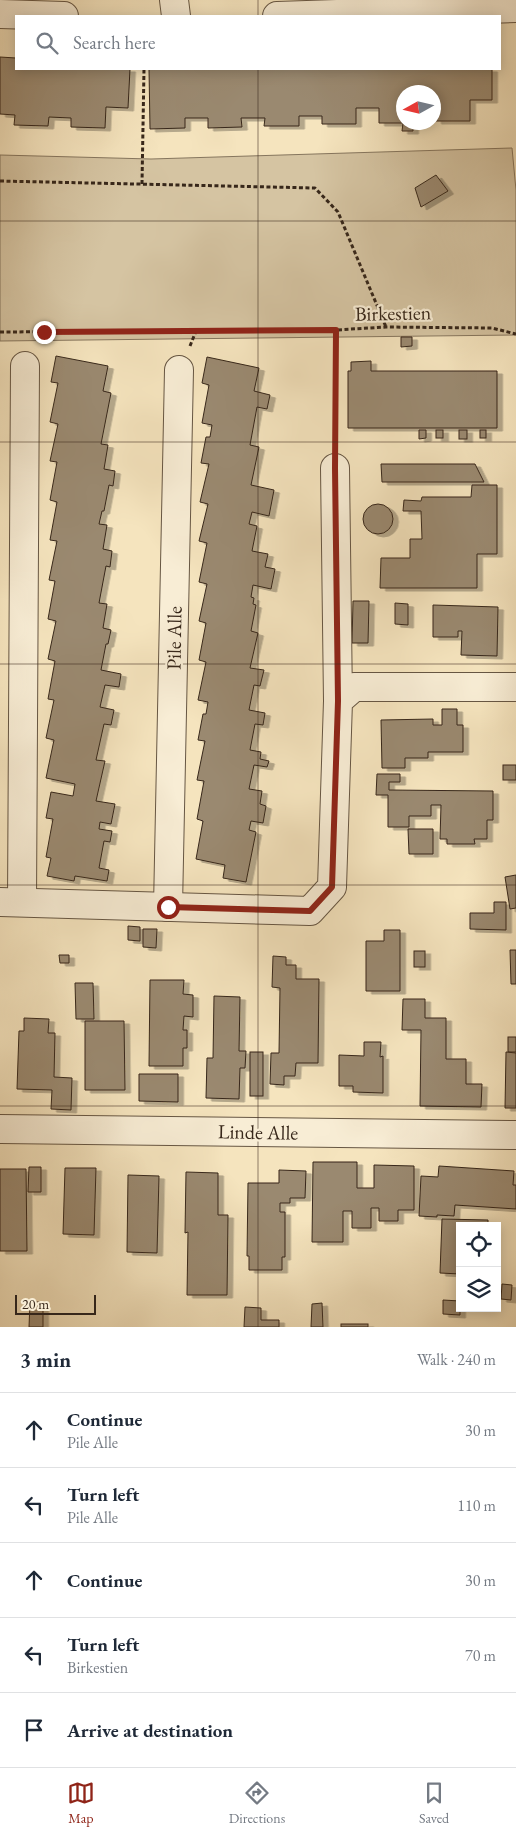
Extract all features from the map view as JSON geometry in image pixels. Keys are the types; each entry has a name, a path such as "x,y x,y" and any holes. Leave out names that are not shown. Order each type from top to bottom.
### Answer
{"street":[{"path":"174,0 176,15"},
{"path":"307,15 516,8"},
{"path":"0,14 32,15"},
{"path":"25,366 11,902 310,911 332,887 338,701 335,468"},
{"name":"Pile Alle","path":"168,907 179,370"},
{"path":"338,701 354,687 516,687"},
{"name":"Linde Alle","path":"0,1130 516,1135"}],"path":[{"path":"142,184 144,70"},
{"path":"0,182 315,188 338,212 386,327"},
{"name":"Birkestien","path":"0,332 336,330 386,327 492,328 516,334"},
{"path":"335,468 336,330"}],"shaded area":[{"path":"512,148 516,190 516,335 0,341 0,155 151,159"}],"building":[{"path":"0,57 15,58 15,70 130,70 128,108 106,107 105,128 71,127 71,118 49,117 48,126 14,125 15,115 0,114"},
{"path":"149,70 492,70 492,100 470,100 470,121 441,121 441,85 396,85 396,123 379,123 379,108 356,108 356,124 322,124 322,116 299,116 299,126 264,126 265,118 241,118 242,127 208,128 208,118 185,118 185,128 150,129"},
{"path":"436,175 448,191 421,207 415,188"},
{"path":"401,337 412,337 412,346 401,347"},
{"path":"56,356 108,366 103,391 111,393 101,444 108,445 104,469 115,471 113,486 109,485 104,511 102,511 99,524 107,525 103,549 112,551 110,567 106,566 99,603 107,604 103,628 111,630 101,670 121,674 119,687 105,685 100,707 114,710 111,725 104,724 96,760 105,761 96,801 115,804 111,824 100,822 99,829 112,831 110,842 104,841 99,868 109,870 107,881 75,876 74,881 47,876 51,858 46,857 53,819 46,818 51,792 73,796 75,784 46,778 54,740 46,738 54,700 48,699 55,661 48,659 56,621 48,619 55,581 49,580 57,541 50,540 57,502 50,500 57,462 50,461 58,424 50,422 58,383 51,382"},
{"path":"207,357 259,368 254,391 270,395 267,409 257,407 250,445 259,447 251,485 274,490 269,516 252,512 249,524 257,526 252,551 268,554 265,567 275,569 271,589 253,585 251,597 254,598 253,604 256,605 251,631 258,633 250,668 264,670 260,686 254,685 249,710 265,713 263,725 255,724 250,750 261,752 260,759 269,761 267,767 254,765 249,789 262,791 260,804 266,806 263,823 251,821 249,830 256,832 246,882 223,878 225,865 196,859 203,821 197,819 204,781 197,780 205,741 198,740 203,714 206,714 208,702 198,700 206,662 199,660 206,623 199,621 207,584 199,582 207,543 199,541 208,504 200,502 209,464 201,463 206,437 210,437 212,425 202,423 209,385 202,383"},
{"path":"371,361 371,371 497,371 497,428 348,428 348,371 351,371 351,362"},
{"path":"419,430 426,430 426,438 419,439"},
{"path":"436,430 443,430 443,438 436,438"},
{"path":"459,430 467,430 467,439 459,439"},
{"path":"480,430 486,430 486,438 480,438"},
{"path":"381,464 475,464 484,482 382,482"},
{"path":"472,485 497,485 497,554 477,554 477,588 380,588 381,558 410,558 410,539 422,539 421,511 403,511 404,500 421,501 422,497 471,497"},
{"path":"378,504 389,508 393,519 389,530 378,534 367,530 363,519 367,508"},
{"path":"353,601 369,601 368,643 352,643"},
{"path":"395,603 408,604 408,625 395,624"},
{"path":"433,605 498,607 497,656 461,655 462,631 458,631 458,637 433,637"},
{"path":"442,709 457,709 457,725 463,725 463,752 428,752 428,758 405,758 405,768 382,768 381,720 433,719 433,725 442,725"},
{"path":"503,765 516,765 516,780 503,780"},
{"path":"377,774 400,774 400,782 389,782 389,790 493,791 493,820 487,820 487,839 474,839 475,844 447,844 447,839 440,839 441,805 431,805 431,816 409,816 409,827 388,827 388,795 376,795"},
{"path":"408,829 433,829 433,854 409,854"},
{"path":"516,875 516,908 510,909 505,877"},
{"path":"494,902 506,902 506,930 470,929 470,913 494,913"},
{"path":"128,926 140,927 140,941 128,940"},
{"path":"143,929 157,929 156,948 143,947"},
{"path":"384,930 400,930 400,991 366,991 366,941 384,941"},
{"path":"510,950 516,950 516,984 511,984"},
{"path":"414,951 425,951 425,967 414,967"},
{"path":"59,955 69,955 69,963 60,963"},
{"path":"273,956 286,957 286,965 296,965 296,979 319,979 318,1063 296,1063 295,1076 284,1076 284,1085 270,1084 271,1053 279,1053 280,988 272,987"},
{"path":"150,980 184,980 183,994 193,995 193,1017 184,1016 183,1030 187,1030 187,1048 183,1048 183,1066 149,1066"},
{"path":"75,983 93,983 94,1019 76,1019"},
{"path":"214,996 240,997 239,1051 246,1051 245,1068 240,1068 239,1099 206,1098 207,1058 213,1058"},
{"path":"403,999 425,999 425,1018 446,1018 446,1059 466,1059 466,1084 482,1084 481,1107 420,1106 421,1030 402,1030"},
{"path":"24,1018 49,1019 48,1033 55,1033 54,1077 72,1078 71,1110 51,1109 52,1090 17,1089 19,1031 24,1031"},
{"path":"85,1021 124,1021 125,1090 85,1090"},
{"path":"508,1037 516,1037 516,1052 508,1052"},
{"path":"364,1042 381,1042 380,1057 383,1056 383,1093 353,1092 353,1086 339,1086 339,1055 364,1056"},
{"path":"250,1052 263,1052 263,1096 250,1096"},
{"path":"506,1052 516,1053 516,1108 505,1108"},
{"path":"139,1074 178,1074 178,1102 139,1101"},
{"path":"313,1162 357,1162 357,1188 374,1188 374,1165 414,1166 414,1210 398,1210 398,1221 379,1221 379,1208 371,1208 371,1228 352,1228 352,1211 343,1211 343,1242 312,1242"},
{"path":"439,1166 514,1171 513,1185 516,1185 516,1209 455,1205 454,1216 419,1216 421,1176 438,1177"},
{"path":"29,1167 41,1167 41,1192 28,1192"},
{"path":"65,1168 96,1168 94,1235 63,1234"},
{"path":"0,1169 26,1169 27,1251 0,1251"},
{"path":"279,1170 306,1171 305,1198 290,1198 290,1203 280,1203 280,1212 285,1212 285,1257 282,1257 282,1270 249,1270 249,1256 247,1256 248,1183 279,1183"},
{"path":"186,1172 218,1173 218,1215 228,1215 227,1295 187,1295 188,1232 185,1233"},
{"path":"128,1175 159,1176 157,1253 127,1252"},
{"path":"442,1219 488,1220 488,1222 456,1222 456,1274 440,1273"},
{"path":"502,1284 512,1285 511,1300 501,1299"},
{"path":"443,1300 456,1301 456,1312 460,1312 460,1315 443,1314"},
{"path":"30,1302 43,1302 43,1327 29,1327"},
{"path":"322,1303 323,1327 311,1327 312,1304"},
{"path":"245,1307 261,1308 261,1320 279,1320 279,1327 244,1327"},
{"path":"341,1324 368,1324 368,1327 341,1327"}],"route":[{"path":"44,332 336,330 335,468 338,701 332,887 310,911 168,907"}]}
